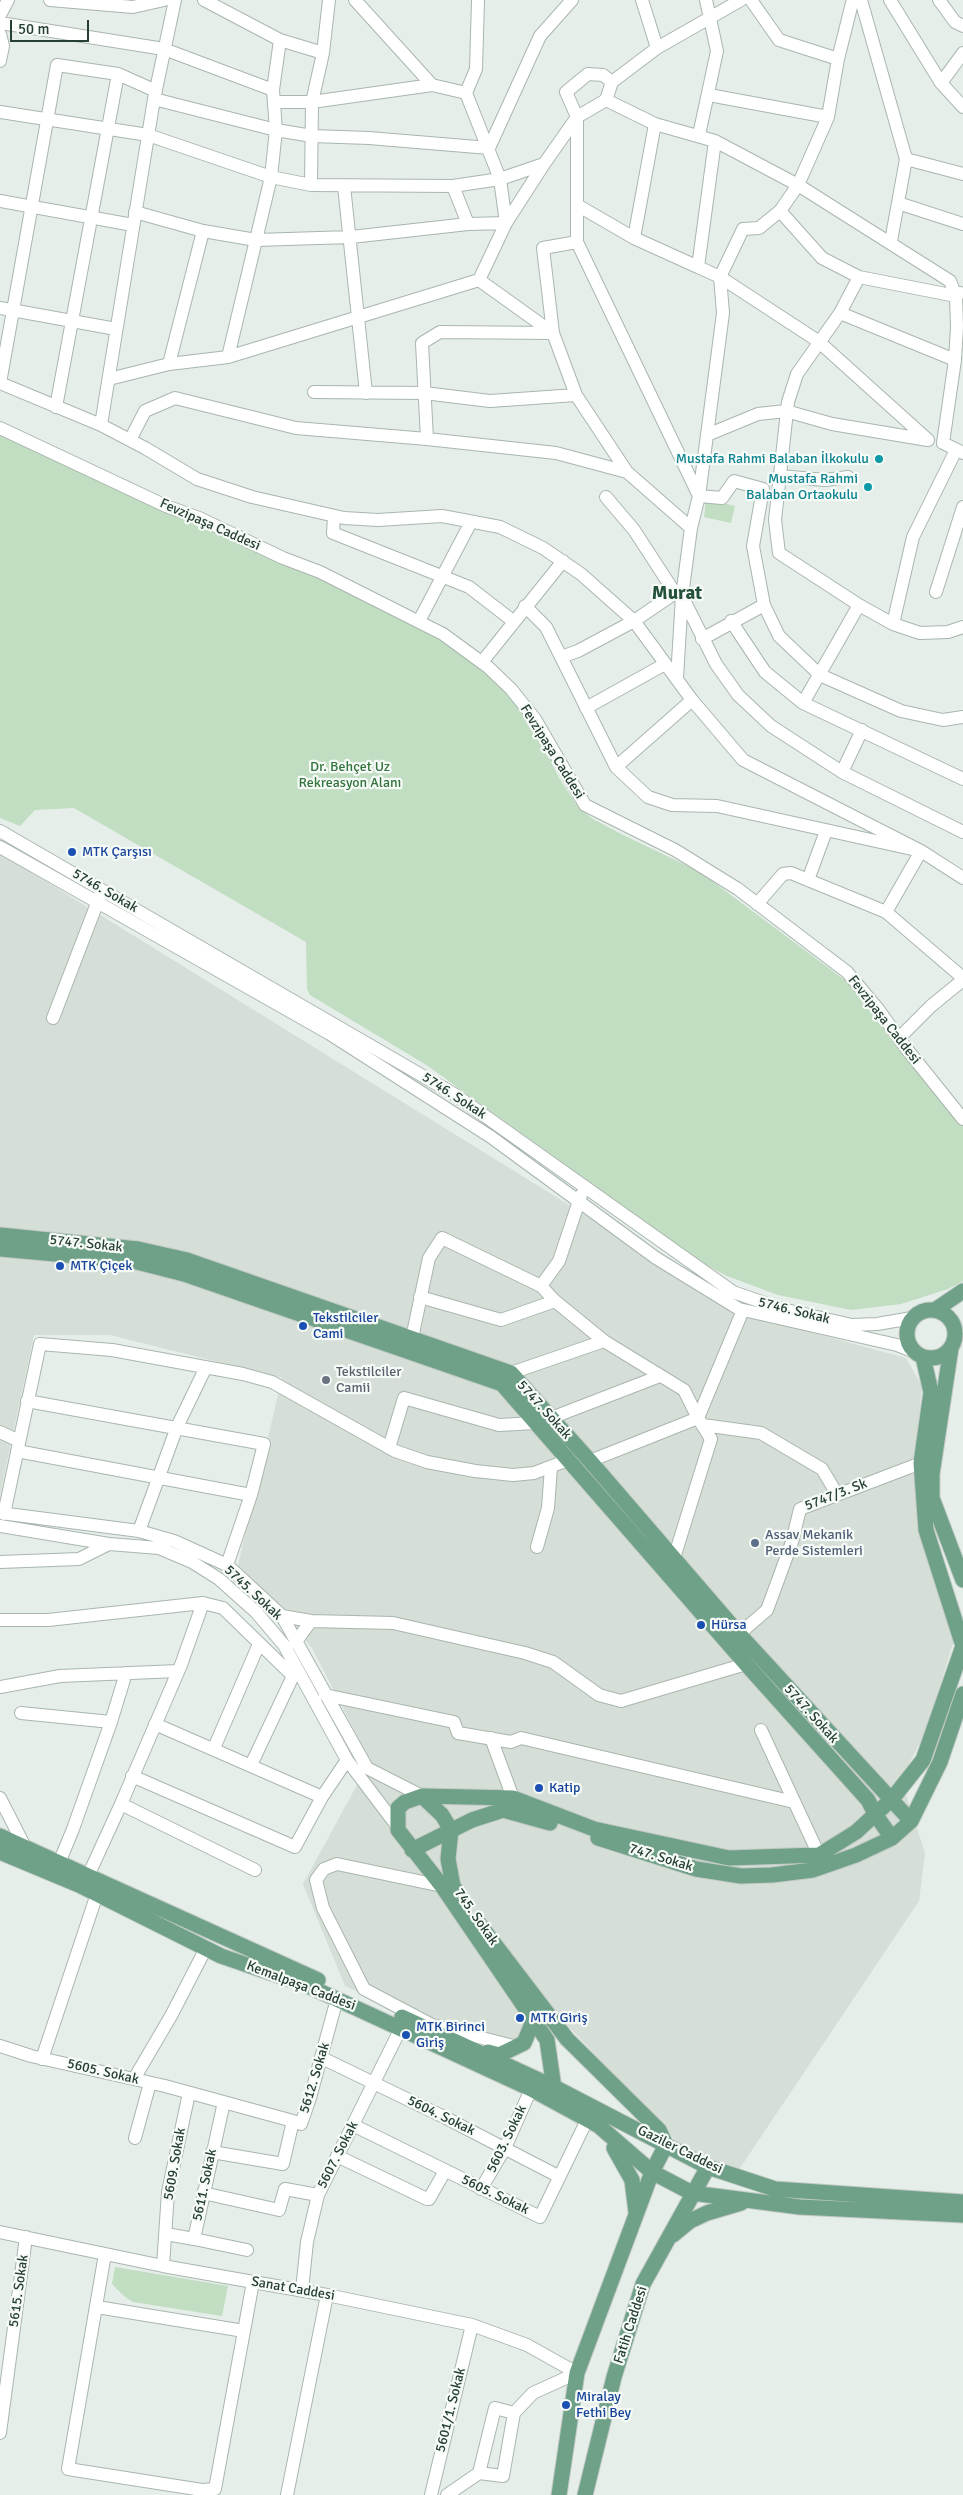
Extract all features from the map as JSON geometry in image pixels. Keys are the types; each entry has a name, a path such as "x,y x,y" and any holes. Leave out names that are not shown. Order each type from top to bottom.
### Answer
{"main road":[{"name":"5747. Sokak","path":"0,1235 138,1249 187,1260 510,1373 590,1461 740,1634 911,1821"},
{"name":"5747. Sokak","path":"0,1249 133,1261 184,1274 502,1384 746,1664 868,1800 875,1814 892,1838"},
{"path":"935,1310 963,1291"},
{"path":"955,1332 949,1318 935,1310 926,1310 912,1318 906,1331 908,1345 918,1354 932,1392 922,1463 926,1530 963,1646"},
{"path":"963,1316 955,1332 951,1348 933,1465 932,1498 963,1580"},
{"path":"918,1354 939,1357 951,1348"},
{"name":"747. Sokak","path":"422,1796 513,1798 594,1829 729,1858 819,1855 856,1832 892,1799 924,1760 963,1646"},
{"path":"911,1821 940,1762 963,1694"},
{"path":"397,1826 398,1808 405,1802 422,1796 442,1815 451,1830"},
{"name":"747. Sokak","path":"412,1850 472,1820 503,1810 696,1869 741,1876 772,1875 813,1870 856,1855 892,1838 911,1821"},
{"name":"745. Sokak","path":"397,1826 412,1850 442,1886 546,2040 555,2094"},
{"name":"745. Sokak","path":"451,1830 448,1859 453,1886 567,2039 659,2130 666,2144"},
{"name":"Kemalpaşa Caddesi","path":"0,1836 474,2049 555,2094 593,2123"},
{"name":"Kemalpaşa Caddesi","path":"0,1852 97,1894 206,1948 306,1985 531,2089 555,2094"},
{"path":"474,2049 499,2055 518,2048 524,2044 533,2021"},
{"name":"Gaziler Caddesi","path":"555,2094 666,2144 708,2167 775,2189 963,2202"},
{"path":"593,2123 652,2172 692,2193 800,2207 963,2215"},
{"path":"593,2123 619,2154 632,2180 636,2218"},
{"path":"559,2495 577,2373 652,2172 666,2144"},
{"name":"Fatih Caddesi","path":"585,2495 617,2368 643,2284 708,2167"},
{"path":"663,2245 676,2231 707,2212 752,2201"}],"street":[{"path":"0,15 8,0"},
{"path":"50,0 133,7 164,0"},
{"path":"101,425 148,135 175,0"},
{"path":"204,0 280,40 323,54"},
{"path":"312,185 312,102 323,54 330,0"},
{"path":"355,0 432,85"},
{"path":"478,0 476,69 466,93 500,179 506,223"},
{"path":"489,148 540,36 572,0"},
{"path":"642,0 657,48"},
{"path":"700,135 717,51 706,0"},
{"path":"109,379 170,364 228,357 479,280 506,223 577,117 606,100 612,82 657,48 741,0"},
{"path":"751,0 778,40 838,59"},
{"path":"890,0 941,83 963,107"},
{"path":"939,0 955,22 963,26"},
{"path":"677,678 679,595 691,528 699,496 723,313 720,277 744,229 759,228 780,211 798,185 828,117 838,59 854,1"},
{"path":"854,1 906,159 891,241"},
{"path":"0,22 164,49 274,96 312,102 432,85 466,93"},
{"path":"0,34 3,46 0,61"},
{"path":"228,357 271,177 276,130 274,96 280,40"},
{"path":"941,83 963,53"},
{"path":"489,148 369,138 312,136 276,130 155,95 118,74 57,65 0,383 101,425 196,479 252,497 334,516 378,520 442,516 500,527 543,548 582,574 634,621 692,700 743,760 921,851 963,878"},
{"path":"56,407 74,320 106,129 118,74"},
{"path":"612,82 604,75 588,74 566,92 577,117 577,242 699,496"},
{"path":"709,95 828,117"},
{"path":"606,100 655,124 700,135 715,141 798,185 891,241 950,281 960,294 955,360 957,393 943,443"},
{"path":"0,112 148,135 271,177 312,185 453,186 500,179 544,164"},
{"path":"634,238 655,124"},
{"path":"698,267 715,141"},
{"path":"906,159 963,174"},
{"path":"344,186 366,393"},
{"path":"453,186 468,224"},
{"path":"0,201 91,218 134,218 256,240 348,237 468,224 506,223"},
{"path":"898,203 963,224"},
{"path":"577,206 634,238 720,277 818,341 928,440"},
{"path":"780,211 822,258 859,277 960,294"},
{"path":"170,364 203,231"},
{"path":"577,242 544,248 553,333 576,395 626,472 691,528"},
{"path":"859,277 840,313 818,341 797,374 786,411 775,520 779,553 859,605 893,624 920,633 948,632 963,627"},
{"path":"479,280 553,333"},
{"path":"0,308 116,329"},
{"path":"840,313 955,360"},
{"path":"427,439 422,343 440,332 553,333"},
{"path":"314,392 424,393 490,401 576,395"},
{"path":"130,440 145,411 176,398 296,428 556,452 626,472"},
{"path":"707,435 758,414 786,411 832,424 943,443 959,451 913,537 893,624"},
{"name":"Fevzipaşa Caddesi","path":"0,428 166,506 199,518 282,558 320,572 443,634 482,662 511,688 536,719 585,805 675,850 738,889 847,972 963,1119"},
{"path":"780,476 825,480 848,477"},
{"path":"699,496 722,498 734,480 764,489 753,546 764,605 779,636 820,674 901,711 943,720 963,717"},
{"path":"606,497 634,530 679,595 716,664 738,695 765,720 842,772 963,832"},
{"path":"936,592 963,508"},
{"path":"334,516 333,533 348,537 469,588 513,621"},
{"path":"419,621 471,522"},
{"path":"482,662 562,561"},
{"path":"561,657 578,651 679,595"},
{"path":"702,639 731,621 764,605"},
{"path":"803,703 859,605"},
{"path":"525,606 546,626 616,767 648,797 672,805 717,806 921,851"},
{"path":"731,621 765,672 803,703 963,779"},
{"path":"586,708 665,664"},
{"path":"616,767 692,700"},
{"path":"842,772 862,730"},
{"name":"5746. Sokak","path":"0,831 454,1094 733,1292 752,1300 852,1325 877,1324 912,1318"},
{"path":"808,880 826,831"},
{"name":"5746. Sokak","path":"0,847 330,1034 491,1138 656,1258 743,1310 897,1345 918,1354"},
{"path":"886,912 921,851"},
{"path":"757,904 786,872 808,880 886,912 963,979 931,1006 899,1038"},
{"path":"53,1018 102,889"},
{"path":"541,1286 559,1261 578,1200 585,1187"},
{"path":"412,1338 429,1258 442,1238 541,1286 555,1301 604,1341 684,1390 712,1439 674,1558"},
{"path":"420,1297 501,1320 555,1301"},
{"path":"701,1421 743,1310"},
{"path":"510,1373 604,1341"},
{"path":"1,1518 40,1344 112,1350 206,1367 272,1382 390,1448 427,1462 475,1471 513,1475 551,1467 568,1460"},
{"path":"139,1531 176,1427 206,1367"},
{"path":"551,1418 660,1376"},
{"path":"390,1448 404,1398 499,1425 536,1423"},
{"path":"28,1401 264,1444 251,1495 227,1565"},
{"path":"590,1461 701,1421 761,1433 822,1469 837,1494"},
{"path":"0,1432 18,1446 158,1478 251,1495"},
{"name":"5747/3. Sk","path":"740,1634 767,1610 792,1542 800,1509 922,1463"},
{"path":"537,1547 548,1508 551,1467"},
{"name":"5745. Sokak","path":"1,1518 139,1531 183,1545 227,1565 282,1616 295,1643 367,1768 422,1796"},
{"name":"5745. Sokak","path":"1,1518 110,1544 159,1548 192,1562 219,1579 256,1612 275,1633 295,1675 347,1760 397,1826"},
{"path":"0,1562 79,1559 110,1544"},
{"path":"0,1620 48,1620 203,1603 223,1608 259,1644 295,1675 251,1765"},
{"path":"88,1876 178,1671 203,1603"},
{"path":"282,1616 311,1620 394,1624 525,1653 553,1662 600,1695 620,1701 746,1664"},
{"path":"295,1643 311,1620"},
{"path":"214,1748 259,1644"},
{"path":"0,1686 60,1676 178,1671"},
{"path":"59,1863 74,1829 126,1674"},
{"path":"325,1695 454,1722 458,1733 511,1742 521,1738 794,1802"},
{"path":"21,1713 111,1722"},
{"path":"155,1724 214,1748 322,1797"},
{"path":"761,1730 819,1855"},
{"path":"490,1738 513,1798"},
{"path":"132,1776 295,1847 322,1797 347,1760"},
{"path":"0,1798 25,1847"},
{"path":"121,1804 255,1870"},
{"path":"442,1886 337,1864 324,1868 316,1880 324,1908 364,1988 432,2025 518,2048"},
{"path":"42,2058 97,1894"},
{"path":"134,2079 172,2014 206,1948"},
{"name":"5612. Sokak","path":"212,2152 283,2164 293,2121 301,2124 322,2058 337,1999"},
{"name":"5607. Sokak","path":"302,2290 307,2242 318,2195 336,2156 375,2084 401,2028"},
{"name":"5605. Sokak","path":"0,2046 293,2121"},
{"name":"5604. Sokak","path":"322,2058 558,2176"},
{"path":"135,2138 150,2083"},
{"name":"5603. Sokak","path":"481,2189 505,2148 531,2089"},
{"name":"5609. Sokak","path":"163,2266 168,2192 189,2093"},
{"name":"5611. Sokak","path":"166,2234 194,2239 224,2102"},
{"name":"5605. Sokak","path":"354,2125 540,2217 558,2176 593,2123"},
{"path":"336,2156 427,2200 429,2200 445,2171"},
{"path":"203,2193 279,2210 285,2189 318,2195"},
{"name":"Sanat Caddesi","path":"0,2232 163,2266 302,2290 472,2325 527,2346 577,2373"},
{"name":"5615. Sokak","path":"0,2433 26,2237"},
{"path":"194,2239 247,2250"},
{"path":"105,2254 68,2469 202,2490 215,2489 253,2282"},
{"path":"287,2495 327,2295"},
{"path":"97,2308 244,2331"},
{"name":"5601/1. Sokak","path":"430,2495 472,2325"},
{"path":"447,2495 479,2473 503,2476 514,2413 533,2393 577,2373"},
{"path":"479,2473 495,2408 514,2413"}],"shaded area":[{"name":"MTK Çarşısı","path":"0,853 747,1315 906,1358 922,1386 913,1476 921,1532 954,1640 926,1731 901,1779 925,1853 919,1901 736,2174 678,2143 557,2014 500,2056 345,1986 303,1884 370,1761 312,1648 238,1565 282,1378 110,1335 34,1335 0,1495"}],"green space":[{"name":"Dr. Behçet Uz Rekreasyon Alanı","path":"0,431 149,505 371,596 481,663 528,715 559,778 578,807 593,819 619,833 700,872 854,987 963,1123 963,1281 948,1289 901,1304 851,1310 778,1295 727,1276 700,1262 428,1066 310,995 307,989 306,942 74,808 35,810 20,826 0,818"},
{"path":"706,499 735,506 731,523 704,517"},
{"path":"115,2267 228,2286 222,2316 133,2302 112,2284"}],"place":[{"name":"Mustafa Rahmi Balaban İlkokulu","path":"879,459"},
{"name":"Mustafa Rahmi Balaban Ortaokulu","path":"868,487"},
{"name":"MTK Çarşısı","path":"72,852"},
{"name":"MTK Çiçek","path":"60,1266"},
{"name":"Tekstilciler Cami","path":"303,1326"},
{"name":"Tekstilciler Camii","path":"326,1380"},
{"name":"Assav Mekanik Perde Sistemleri","path":"755,1543"},
{"name":"Hürsa","path":"701,1625"},
{"name":"Katip","path":"539,1788"},
{"name":"MTK Giriş","path":"520,2018"},
{"name":"MTK Birinci Giriş","path":"406,2035"},
{"name":"Miralay Fethi Bey","path":"566,2405"}],"district":[{"name":"Murat","path":"677,594"}]}
